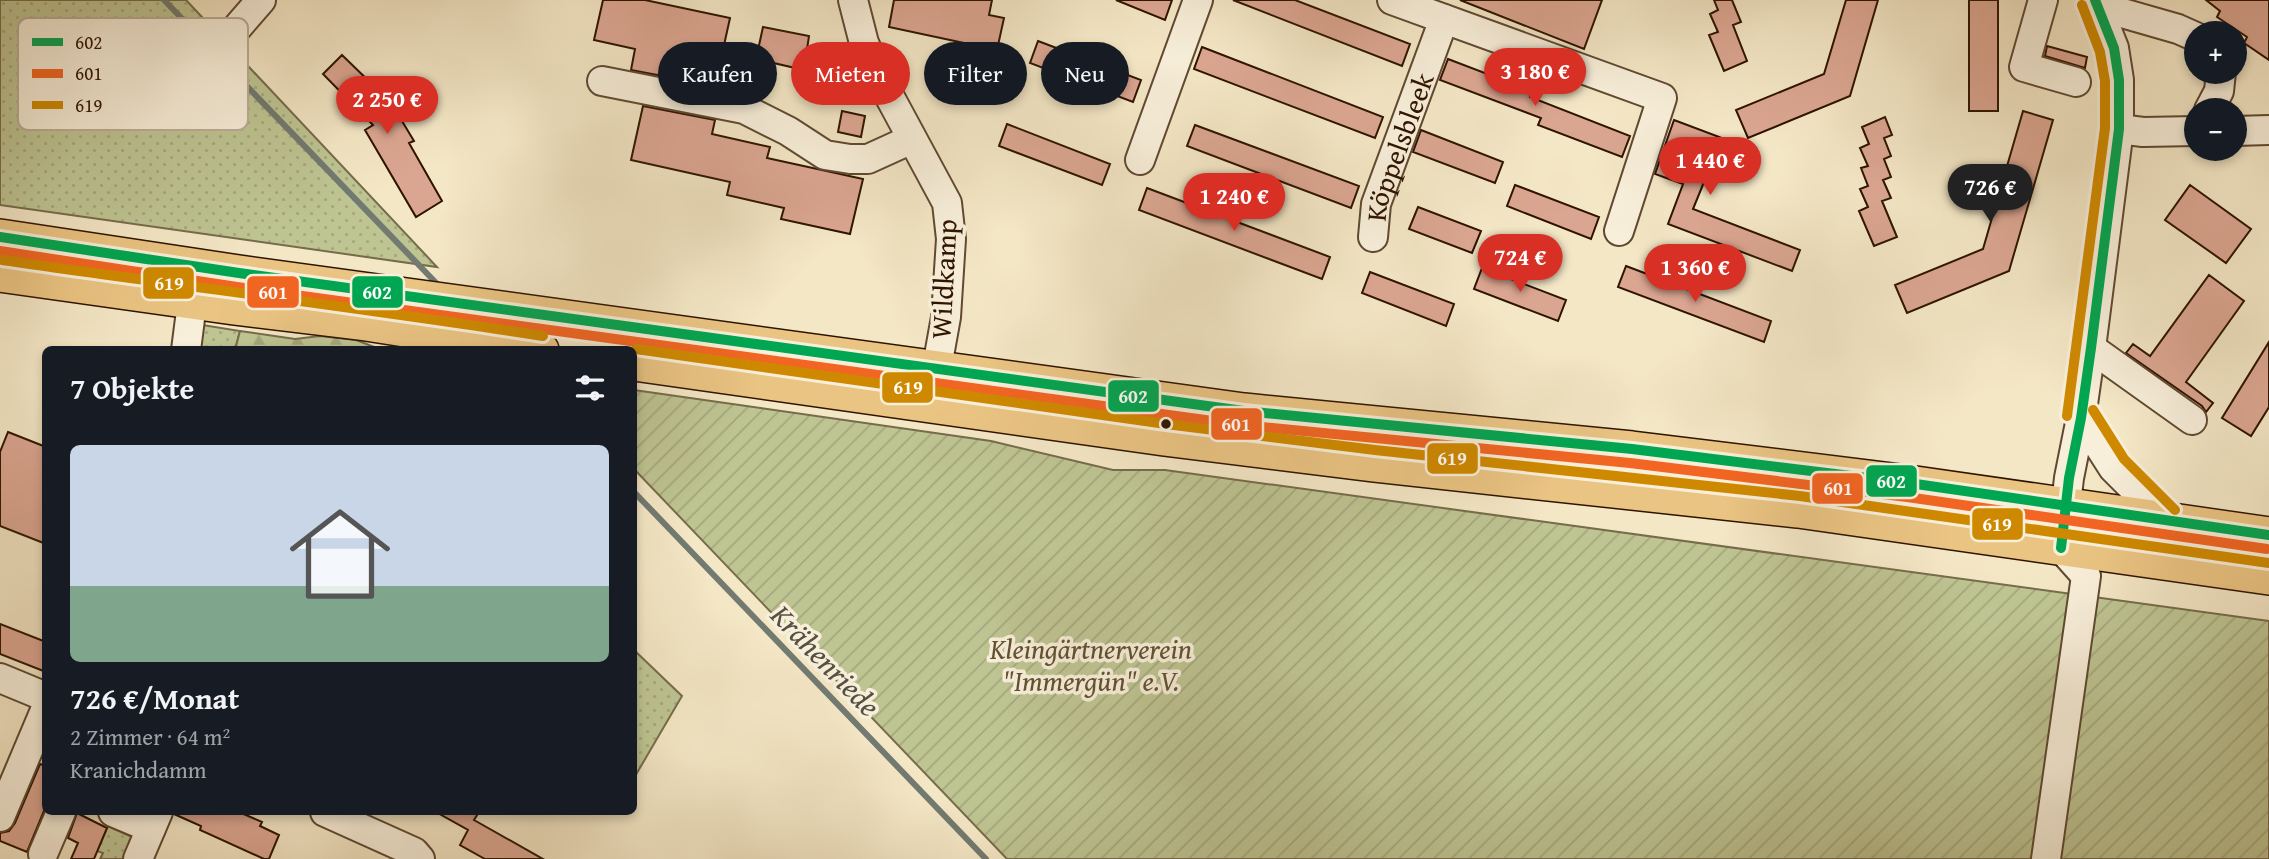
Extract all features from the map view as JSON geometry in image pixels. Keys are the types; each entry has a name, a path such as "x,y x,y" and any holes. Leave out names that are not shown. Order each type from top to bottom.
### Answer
{"main road":[{"path":"0,237 197,267 1244,411 1632,449 1909,483 2269,535"},
{"path":"0,274 366,323 512,346"},
{"path":"637,363 1360,463 1798,510 2269,577"}],"street":[{"path":"245,18 261,0"},
{"name":"Wildkamp","path":"853,0 864,43 879,78 947,202 951,239 946,317 930,405"},
{"path":"1140,160 1198,0"},
{"path":"1392,0 1662,99 1619,231"},
{"path":"2043,0 2024,67 2076,82"},
{"path":"2097,3 2184,32"},
{"path":"2046,859 2086,576 2061,548 2091,348 2119,129 2119,80 2114,48 2097,3"},
{"name":"Köppelsbleek","path":"1373,237 1376,204 1444,19"},
{"path":"602,81 744,109 788,131 825,155 868,159 912,139"},
{"path":"2119,129 2143,132 2184,131"},
{"path":"2247,131 2269,130"},
{"path":"187,346 197,267"},
{"path":"2091,348 2192,421"},
{"path":"2081,418 2119,476 2165,520"},
{"path":"0,678 42,695"},
{"path":"0,817 42,717"},
{"path":"43,854 60,815"},
{"path":"129,815 155,820 138,859"},
{"path":"343,815 414,852 420,859"}],"green space":[{"path":"0,0 186,0 203,18 18,18 18,130 248,130 248,66 437,267 0,205"},
{"path":"190,323 240,331 236,346 187,346"},
{"path":"240,331 295,339 320,336 356,340 372,346 236,346"},
{"name":"Kleingärtnerverein \"Immergün\" e.V.","path":"637,390 991,441 1113,470 1165,470 2269,621 2269,859 1007,859 637,472"},
{"path":"637,653 682,696 637,773"},
{"path":"108,826 132,837 123,859 100,859 103,853 97,851"}],"building":[{"path":"603,0 645,0 730,18 725,42 658,42 658,75 631,70 635,49 594,40"},
{"path":"894,0 992,0 989,15 1004,18 999,42 959,42 889,27"},
{"path":"1116,0 1172,0 1165,20"},
{"path":"1233,0 1295,0 1410,44 1402,66"},
{"path":"1460,0 1602,0 1584,49"},
{"path":"1714,0 1732,0 1741,22 1733,25 1747,61 1724,71 1709,35 1718,32 1710,14 1718,10"},
{"path":"1846,0 1878,0 1850,96 1748,138 1736,110 1824,74"},
{"path":"1969,0 1998,0 1998,111 1969,111"},
{"path":"2206,0 2269,0 2269,60 2247,45 2247,21 2223,21 2217,17 2220,11"},
{"path":"763,27 809,36 808,42 791,42 791,67 777,64 777,42 760,42"},
{"path":"1038,41 1041,42 1041,67 1030,63"},
{"path":"2047,46 2087,57 2085,68 2045,56"},
{"path":"1202,47 1383,117 1375,138 1194,69"},
{"path":"342,55 396,111 414,141 409,143 442,201 416,217 365,130 373,125 323,74"},
{"path":"1448,59 1532,91 1530,97 1630,136 1622,157 1538,125 1541,118 1440,80"},
{"path":"1129,75 1141,80 1133,102 1129,100"},
{"path":"643,106 715,120 712,134 770,147 767,158 863,179 850,234 781,219 784,208 727,195 730,182 631,160"},
{"path":"842,111 865,116 861,137 838,132"},
{"path":"2023,111 2053,120 2009,271 1907,313 1895,285 1983,249"},
{"path":"1885,117 1892,135 1884,138 1891,156 1884,159 1891,177 1883,180 1891,198 1882,201 1897,237 1874,246 1859,211 1868,207 1860,189 1868,186 1861,168 1868,166 1860,148 1869,144 1862,127"},
{"path":"1674,120 1722,138 1693,209 1800,250 1792,271 1668,224 1683,184 1655,174"},
{"path":"1007,124 1110,164 1102,185 999,146"},
{"path":"1195,125 1359,186 1351,208 1187,146"},
{"path":"1421,130 1503,162 1495,183 1413,152"},
{"path":"1515,185 1599,217 1591,239 1507,206"},
{"path":"2190,185 2251,229 2226,263 2165,220"},
{"path":"1147,188 1330,257 1322,279 1139,210"},
{"path":"1418,207 1481,231 1472,253 1409,229"},
{"path":"1626,266 1771,321 1764,342 1618,287"},
{"path":"1482,268 1566,300 1558,321 1474,289"},
{"path":"1370,272 1454,304 1446,326 1362,293"},
{"path":"2209,275 2244,301 2186,382 2213,403 2206,412 2202,406 2126,353 2133,344 2150,356"},
{"path":"2269,342 2269,407 2251,436 2222,418"},
{"path":"8,432 42,445 42,542 0,526 0,452"},
{"path":"0,624 42,640 42,670 0,654"},
{"path":"42,765 42,815 27,852 0,841 0,833 9,831"},
{"path":"76,815 107,828 94,859 71,859 78,843 68,838"},
{"path":"176,815 246,815 262,822 260,826 279,835 269,859 264,859 200,830 201,826"},
{"path":"441,815 477,815 474,820 543,859 485,859 460,845 468,830"}],"waterway":[{"name":"Krähenriede","path":"164,0 181,18"},
{"name":"Krähenriede","path":"248,87 440,287"},
{"name":"Krähenriede","path":"637,495 986,859"}],"transit line":[{"name":"602","path":"2061,548 2069,478 2091,348 2119,129 2119,80 2114,48 2095,0"},
{"name":"619","path":"2067,416 2105,128 2105,81 2100,52 2082,5"},
{"name":"602","path":"0,237 239,273 1244,411 1632,449 1909,483 2269,535"},
{"name":"601","path":"0,251 237,287 1242,425 1630,463 1907,497 2267,549"},
{"name":"619","path":"2,260 543,336"},
{"name":"619","path":"637,349 1166,424 1375,450 1800,496 2269,563"},
{"name":"619","path":"2093,410 2124,459 2175,510"}]}
